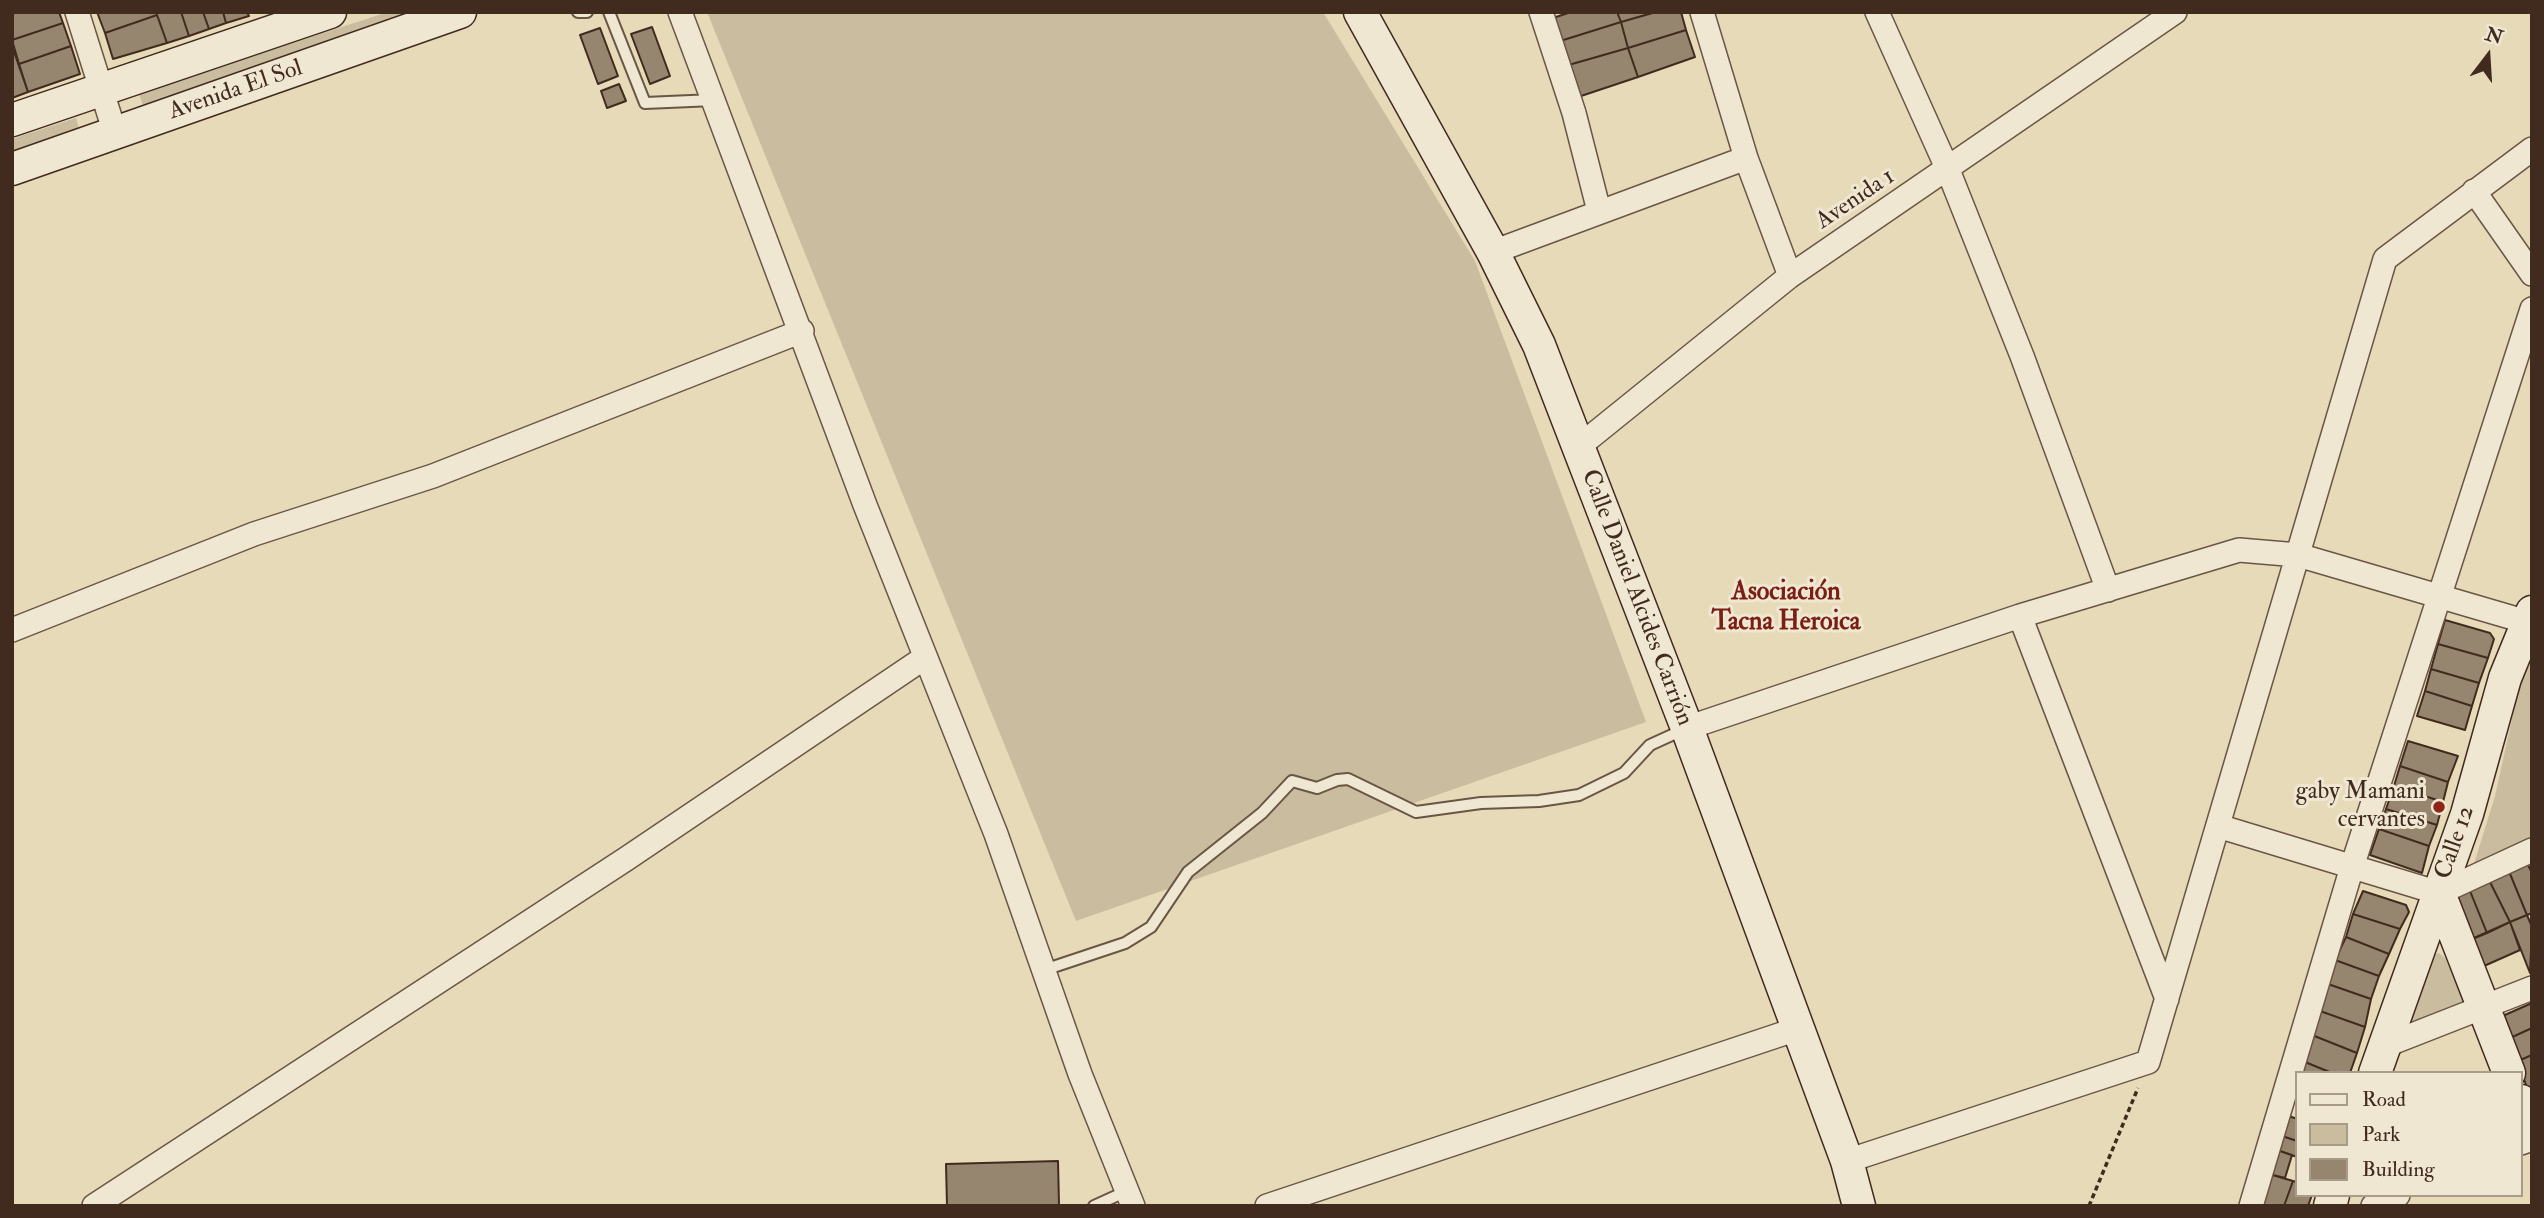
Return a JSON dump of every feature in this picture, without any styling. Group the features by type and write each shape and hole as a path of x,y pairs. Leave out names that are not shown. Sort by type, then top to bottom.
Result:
{"street":[{"path":"77,12 115,133"},
{"name":"Avenida El Sol","path":"12,120 330,12"},
{"name":"Avenida El Sol","path":"12,169 460,12"},
{"path":"680,12 925,658 967,759 1080,1074 1130,1198"},
{"name":"Calle Daniel Alcides Carrión","path":"1360,12 1493,252 1539,345 1687,728 1847,1161 1859,1206"},
{"path":"1541,12 1574,113 1598,211"},
{"path":"1702,12 1746,158 1790,276"},
{"path":"1877,12 1948,170 2022,356 2108,590"},
{"name":"Avenida 1","path":"1577,448 1790,276 2175,12"},
{"path":"1847,1161 2148,1062 2385,259 2532,149"},
{"path":"1493,252 1746,158"},
{"path":"2474,191 2532,274"},
{"path":"2250,1206 2352,867 2532,309"},
{"path":"12,630 242,538 433,476 802,331"},
{"path":"1687,728 2020,616 2239,550 2298,555 2438,596 2529,617"},
{"path":"2020,616 2167,999"},
{"name":"Calle 12","path":"2379,1060 2467,814 2505,678 2529,617"},
{"path":"93,1206 626,859 925,658"},
{"path":"2218,826 2439,892 2532,850"},
{"path":"2439,892 2508,1071"},
{"path":"2379,1060 2532,988"},
{"path":"1267,1206 1797,1029"},
{"path":"2523,1106 2532,1126"},
{"path":"2373,1206 2393,1197"}],"lane":[{"path":"578,12 587,12"},
{"path":"609,12 645,103 714,100"},
{"path":"1044,970 1125,943 1151,927 1188,872 1262,813 1292,781 1317,788 1337,780 1348,779 1416,812 1481,803 1539,801 1579,795 1624,773 1650,745 1687,728"},
{"path":"1094,1206 1130,1198"}],"path":[{"path":"2089,1206 2148,1062"}],"green space":[{"path":"388,12 433,12 146,116 139,93"},
{"path":"707,12 1323,12 1475,261 1646,722 1076,921"},
{"path":"76,118 81,136 12,161 12,139"},
{"path":"2532,643 2532,844 2472,870 2495,796 2525,660"},
{"path":"2439,953 2445,958 2465,1004 2419,1026 2410,1024 2407,1019 2432,955"}],"building":[{"path":"59,12 63,23 12,40 12,14"},
{"path":"97,12 156,12 157,15 105,33"},
{"path":"156,12 181,12 189,36 167,43"},
{"path":"181,12 203,12 209,29 189,36"},
{"path":"203,12 223,12 226,23 209,29"},
{"path":"223,12 247,12 249,16 226,23"},
{"path":"1571,12 1617,12 1621,22 1557,42 1550,19"},
{"path":"1617,12 1656,12 1621,22"},
{"path":"1656,12 1681,12 1686,30 1628,48 1621,22"},
{"path":"157,15 167,43 113,59 105,33"},
{"path":"1621,22 1628,48 1565,66 1557,42"},
{"path":"63,23 71,46 19,64 12,40"},
{"path":"652,27 670,76 650,84 631,34"},
{"path":"600,28 618,76 598,84 580,35"},
{"path":"1686,30 1695,57 1638,77 1628,48"},
{"path":"12,46 28,92 12,98"},
{"path":"71,46 80,74 28,92 19,64"},
{"path":"1628,48 1638,77 1575,98 1565,66"},
{"path":"619,84 626,101 607,108 601,91"},
{"path":"2445,620 2490,633 2494,639 2488,658 2438,644"},
{"path":"2438,644 2488,658 2479,683 2431,669"},
{"path":"2431,669 2479,683 2472,706 2425,691"},
{"path":"2425,691 2472,706 2465,730 2417,716"},
{"path":"2408,741 2458,756 2448,782 2400,766"},
{"path":"2400,766 2448,782 2443,802 2394,786"},
{"path":"2394,786 2443,802 2437,825 2386,809"},
{"path":"2386,809 2437,825 2429,846 2379,829"},
{"path":"2379,829 2429,846 2422,873 2370,855"},
{"path":"2526,861 2532,873 2532,913 2527,915 2508,869"},
{"path":"2508,869 2527,915 2510,922 2488,878"},
{"path":"2488,878 2510,922 2487,933 2468,886"},
{"path":"2468,886 2487,933 2465,942 2451,911 2460,890"},
{"path":"2363,891 2406,905 2409,912 2400,929 2353,914"},
{"path":"2353,914 2400,929 2389,954 2346,937"},
{"path":"2527,915 2532,927 2530,973 2510,922"},
{"path":"2510,922 2520,950 2475,970 2465,942"},
{"path":"2346,937 2389,954 2379,976 2335,960"},
{"path":"2335,960 2379,976 2371,999 2328,984"},
{"path":"2328,984 2371,999 2365,1027 2320,1011"},
{"path":"2532,1003 2532,1028 2508,1039 2498,1018"},
{"path":"2320,1011 2365,1027 2357,1053 2312,1035"},
{"path":"2532,1028 2532,1055 2518,1061 2508,1039"},
{"path":"2312,1035 2357,1053 2351,1071 2327,1071 2305,1062"},
{"path":"2532,1055 2532,1086 2527,1088 2518,1061"},
{"path":"2305,1062 2327,1071 2303,1071"},
{"path":"2289,1116 2296,1119 2296,1141 2282,1136"},
{"path":"2282,1136 2296,1141 2296,1157 2277,1150"},
{"path":"2277,1150 2292,1155 2285,1178 2269,1174"},
{"path":"1058,1161 1059,1205 947,1206 946,1164"},
{"path":"2269,1174 2293,1181 2284,1206 2260,1206"},
{"path":"2293,1181 2296,1182 2296,1197 2311,1197 2308,1206 2284,1206"}],"place":[{"name":"gaby Mamani cervantes","path":"2439,807"}],"district":[{"name":"Asociación Tacna Heroica","path":"1786,608"}]}
